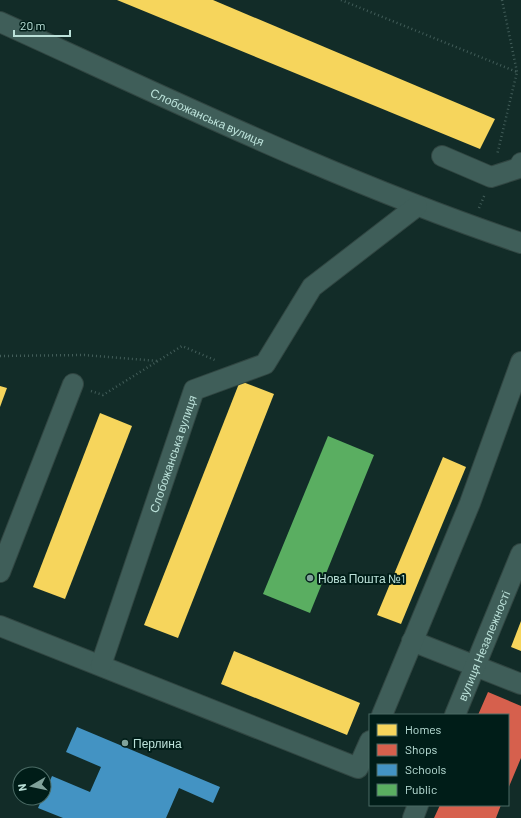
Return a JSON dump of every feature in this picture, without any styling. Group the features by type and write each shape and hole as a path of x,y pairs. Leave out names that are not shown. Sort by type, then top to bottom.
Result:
{"street":[{"name":"Слобожанська вулиця","path":"0,22 302,159 417,206 472,227 521,243"},
{"path":"442,156 491,177 519,168 521,163"},
{"name":"Слобожанська вулиця","path":"101,665 194,390 265,364 312,287 417,206"},
{"path":"382,714 470,503 521,362"},
{"path":"0,572 73,384"},
{"name":"вулиця Незалежності","path":"455,714 521,554"},
{"path":"0,626 358,768 369,743"},
{"path":"412,641 521,684"},
{"path":"413,818 418,806"}],"path":[{"path":"341,0 517,72"},
{"path":"472,227 491,177 517,72 502,0"},
{"path":"73,384 103,395 182,346 243,372"},
{"path":"0,356 84,355 159,361"}],"building: Homes":[{"path":"117,0 213,0 495,119 480,149"},
{"path":"240,381 274,394 178,638 144,625"},
{"path":"0,386 7,388 0,407"},
{"path":"100,413 132,426 65,599 33,587"},
{"path":"443,457 466,467 401,624 377,615"},
{"path":"521,621 521,651 511,647"},
{"path":"234,651 360,703 347,735 221,684"}],"building: Shops":[{"path":"488,692 521,706 521,758 509,787 509,714 478,714"},
{"path":"440,806 501,806 496,818 434,818"}],"building: Schools":[{"path":"77,727 220,787 213,803 179,788 166,818 63,818 38,808 39,806 52,806 52,776 90,792 101,767 66,752"}],"building: Public":[{"path":"328,436 374,455 310,613 263,594"}],"place":[{"name":"Нова Пошта №1","path":"310,578"},
{"name":"Перлина","path":"125,743"}]}
